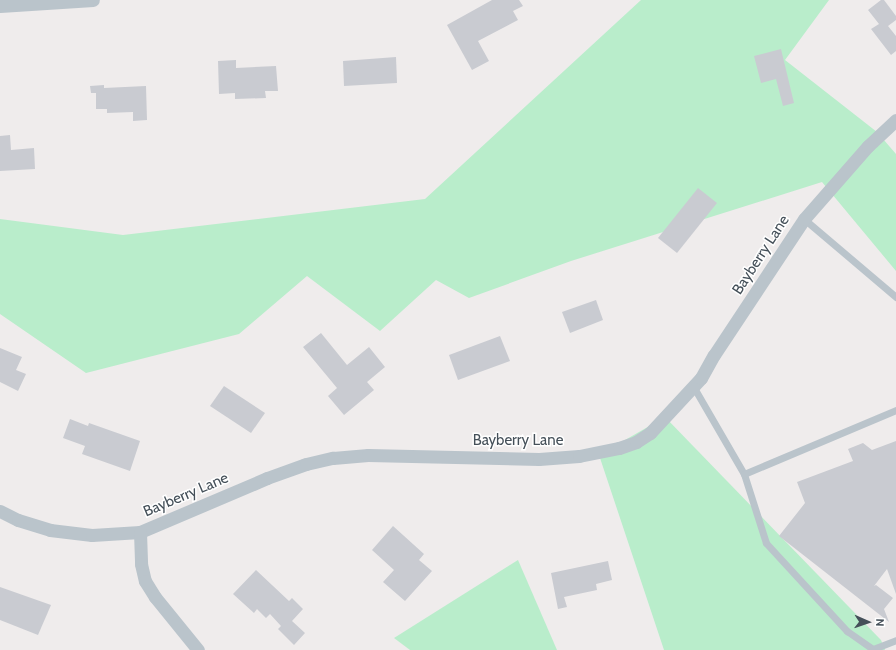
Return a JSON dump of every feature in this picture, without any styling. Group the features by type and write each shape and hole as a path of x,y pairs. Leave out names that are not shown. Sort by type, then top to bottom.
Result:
{"street":[{"path":"0,6 92,0"},
{"name":"Bayberry Lane","path":"0,511 18,520 50,530 92,535 140,532 267,478 306,464 333,458 368,455 539,459 579,456 619,448 636,442 650,433 701,378 714,355 804,220 868,146 896,120"},
{"path":"140,532 141,564 145,581 155,597 198,650"}],"lane":[{"path":"804,220 896,297"},
{"path":"693,386 744,474 766,543 847,631 873,649 896,640"},
{"path":"744,474 896,410"}],"green space":[{"path":"641,0 829,0 785,60 877,132 896,154 896,271 822,182 571,261 469,298 436,280 380,331 307,276 239,334 86,373 0,314 0,219 123,235 425,199"},
{"path":"665,417 881,640 885,650 664,650 599,455"},
{"path":"518,560 557,650 410,650 394,638"}],"building":[{"path":"492,0 519,0 523,6 513,11 518,20 478,41 489,61 472,70 447,25"},
{"path":"881,0 884,0 896,16 896,20 888,26 896,36 896,51 891,55 871,29 879,24 868,10"},
{"path":"781,49 794,103 783,106 776,79 761,83 754,56"},
{"path":"396,57 397,83 344,86 343,61"},
{"path":"236,60 236,68 276,66 278,91 265,91 266,98 235,99 235,93 219,94 218,61"},
{"path":"104,85 104,88 146,86 147,120 133,121 133,112 107,113 107,109 96,109 96,93 91,93 90,86"},
{"path":"10,135 11,150 34,148 35,169 0,171 0,136"},
{"path":"698,188 717,203 677,253 658,238"},
{"path":"596,300 603,320 570,333 562,312"},
{"path":"321,333 347,365 369,347 385,367 367,382 374,390 344,415 328,396 337,388 303,347"},
{"path":"500,336 510,361 458,380 449,355"},
{"path":"0,348 22,357 16,370 26,374 18,391 0,382"},
{"path":"224,386 265,413 251,433 210,406"},
{"path":"70,419 88,426 89,423 140,441 130,471 82,454 85,446 63,438"},
{"path":"896,441 896,594 887,569 874,586 876,585 893,598 884,609 889,622 779,536 805,503 797,482 853,461 848,449 863,443 872,450"},
{"path":"393,526 424,554 419,560 432,571 405,601 383,582 394,570 372,550"},
{"path":"608,561 612,580 596,584 597,590 564,597 567,607 558,609 551,573"},
{"path":"256,570 289,601 292,598 303,609 292,621 305,633 294,645 278,629 281,626 270,614 266,618 257,609 254,613 233,594"},
{"path":"0,587 51,605 38,635 0,620"}]}
